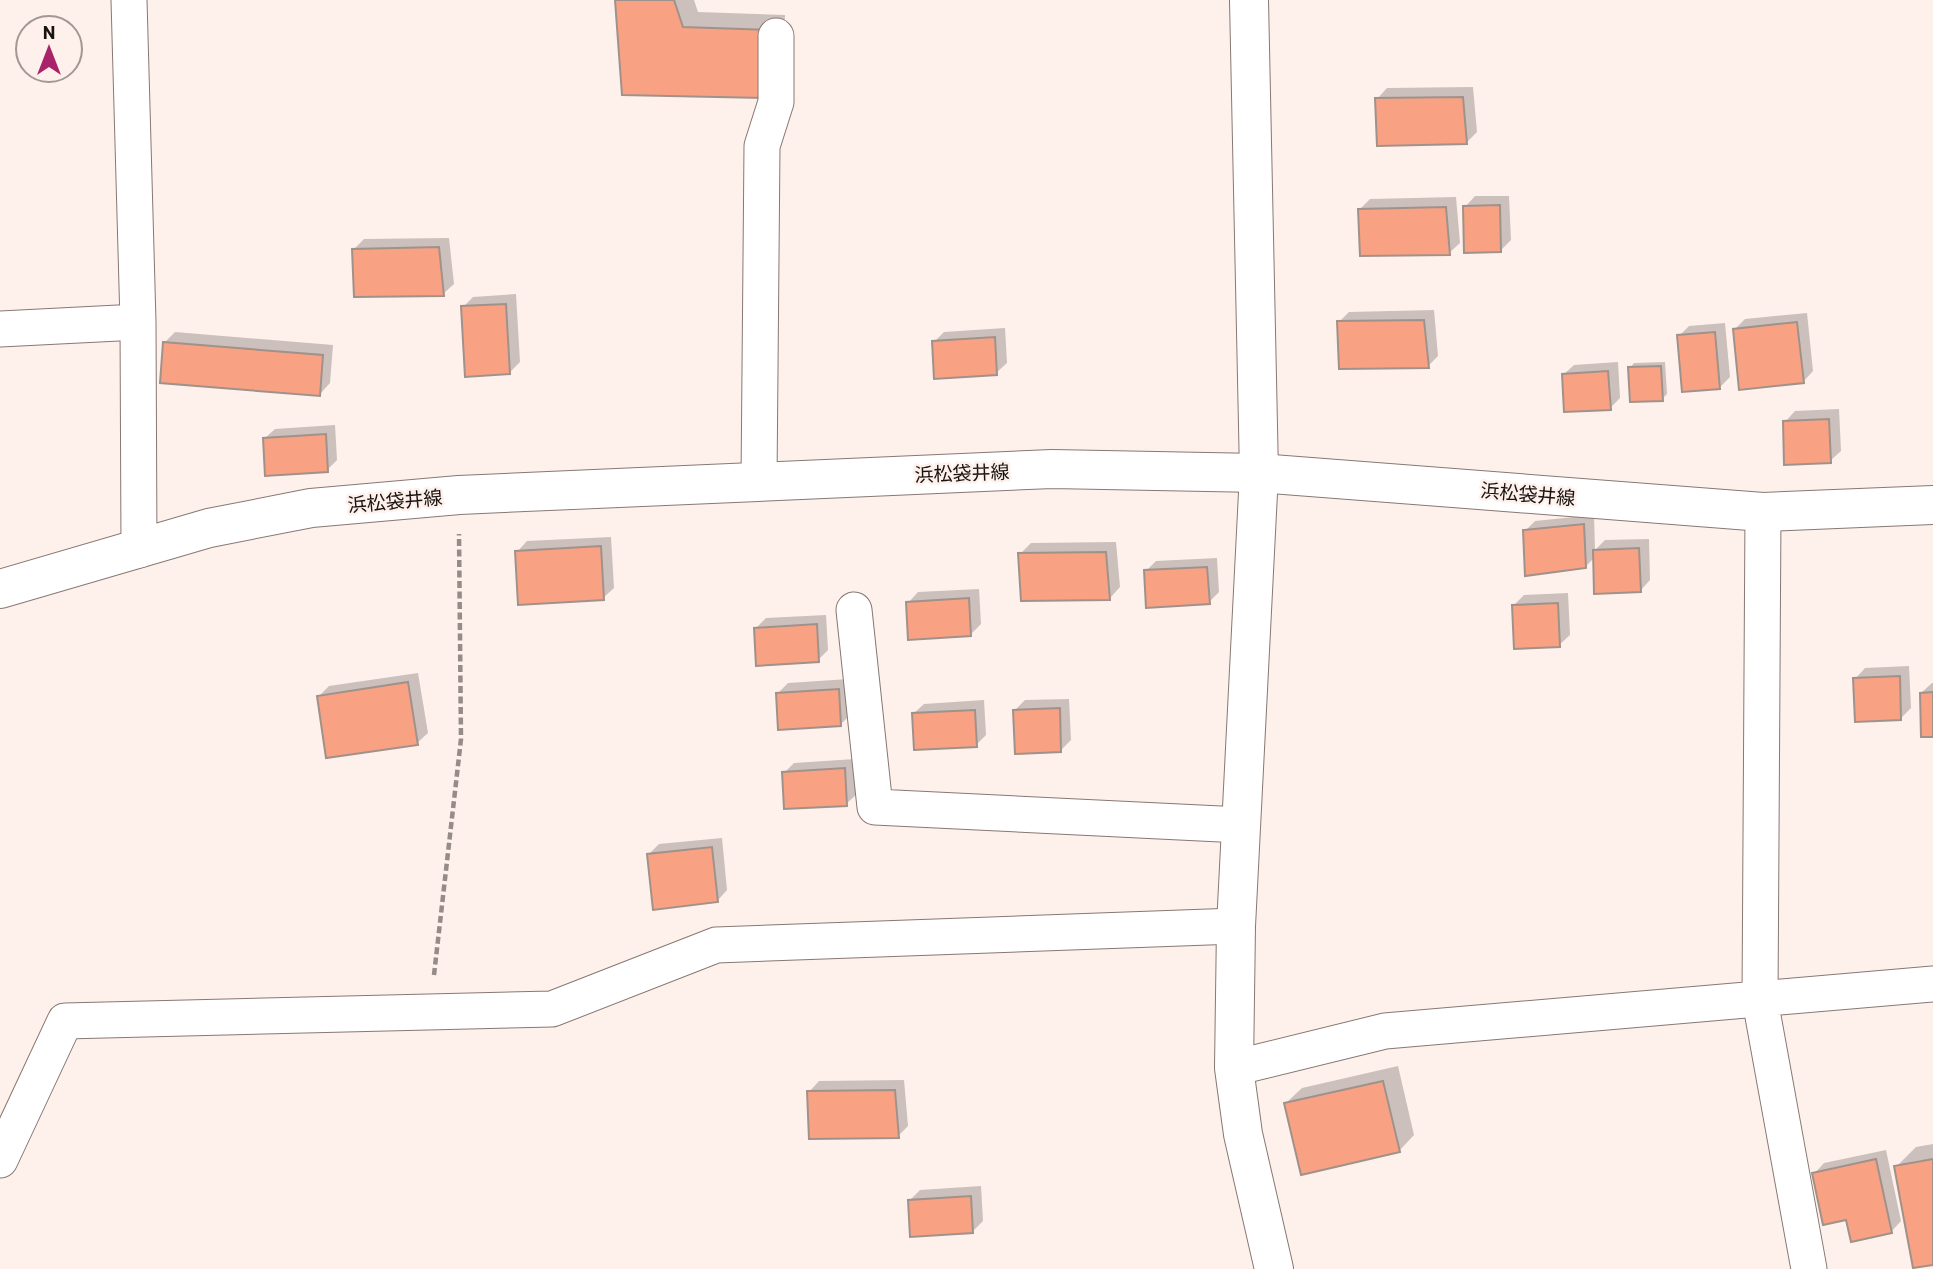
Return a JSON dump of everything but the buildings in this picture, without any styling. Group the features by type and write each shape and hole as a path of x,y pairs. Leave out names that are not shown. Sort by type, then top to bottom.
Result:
{"main road":[{"path":"1249,0 1259,473 1236,926 1234,1068 1243,1134 1274,1269"},
{"name":"浜松袋井線","path":"0,589 209,528 311,508 459,495 1052,469 1259,473 1763,512 1933,505"}],"street":[{"path":"129,0 138,322 139,550"},
{"path":"759,482 762,146 776,102 776,36"},
{"path":"0,329 138,322"},
{"path":"1763,512 1760,1000 1809,1269"},
{"path":"854,610 875,807 1241,825"},
{"path":"0,1160 65,1021 552,1009 716,945 1236,926"},
{"path":"1234,1068 1385,1031 1933,984"}],"path":[{"path":"429,1013 461,739 459,495"}]}
